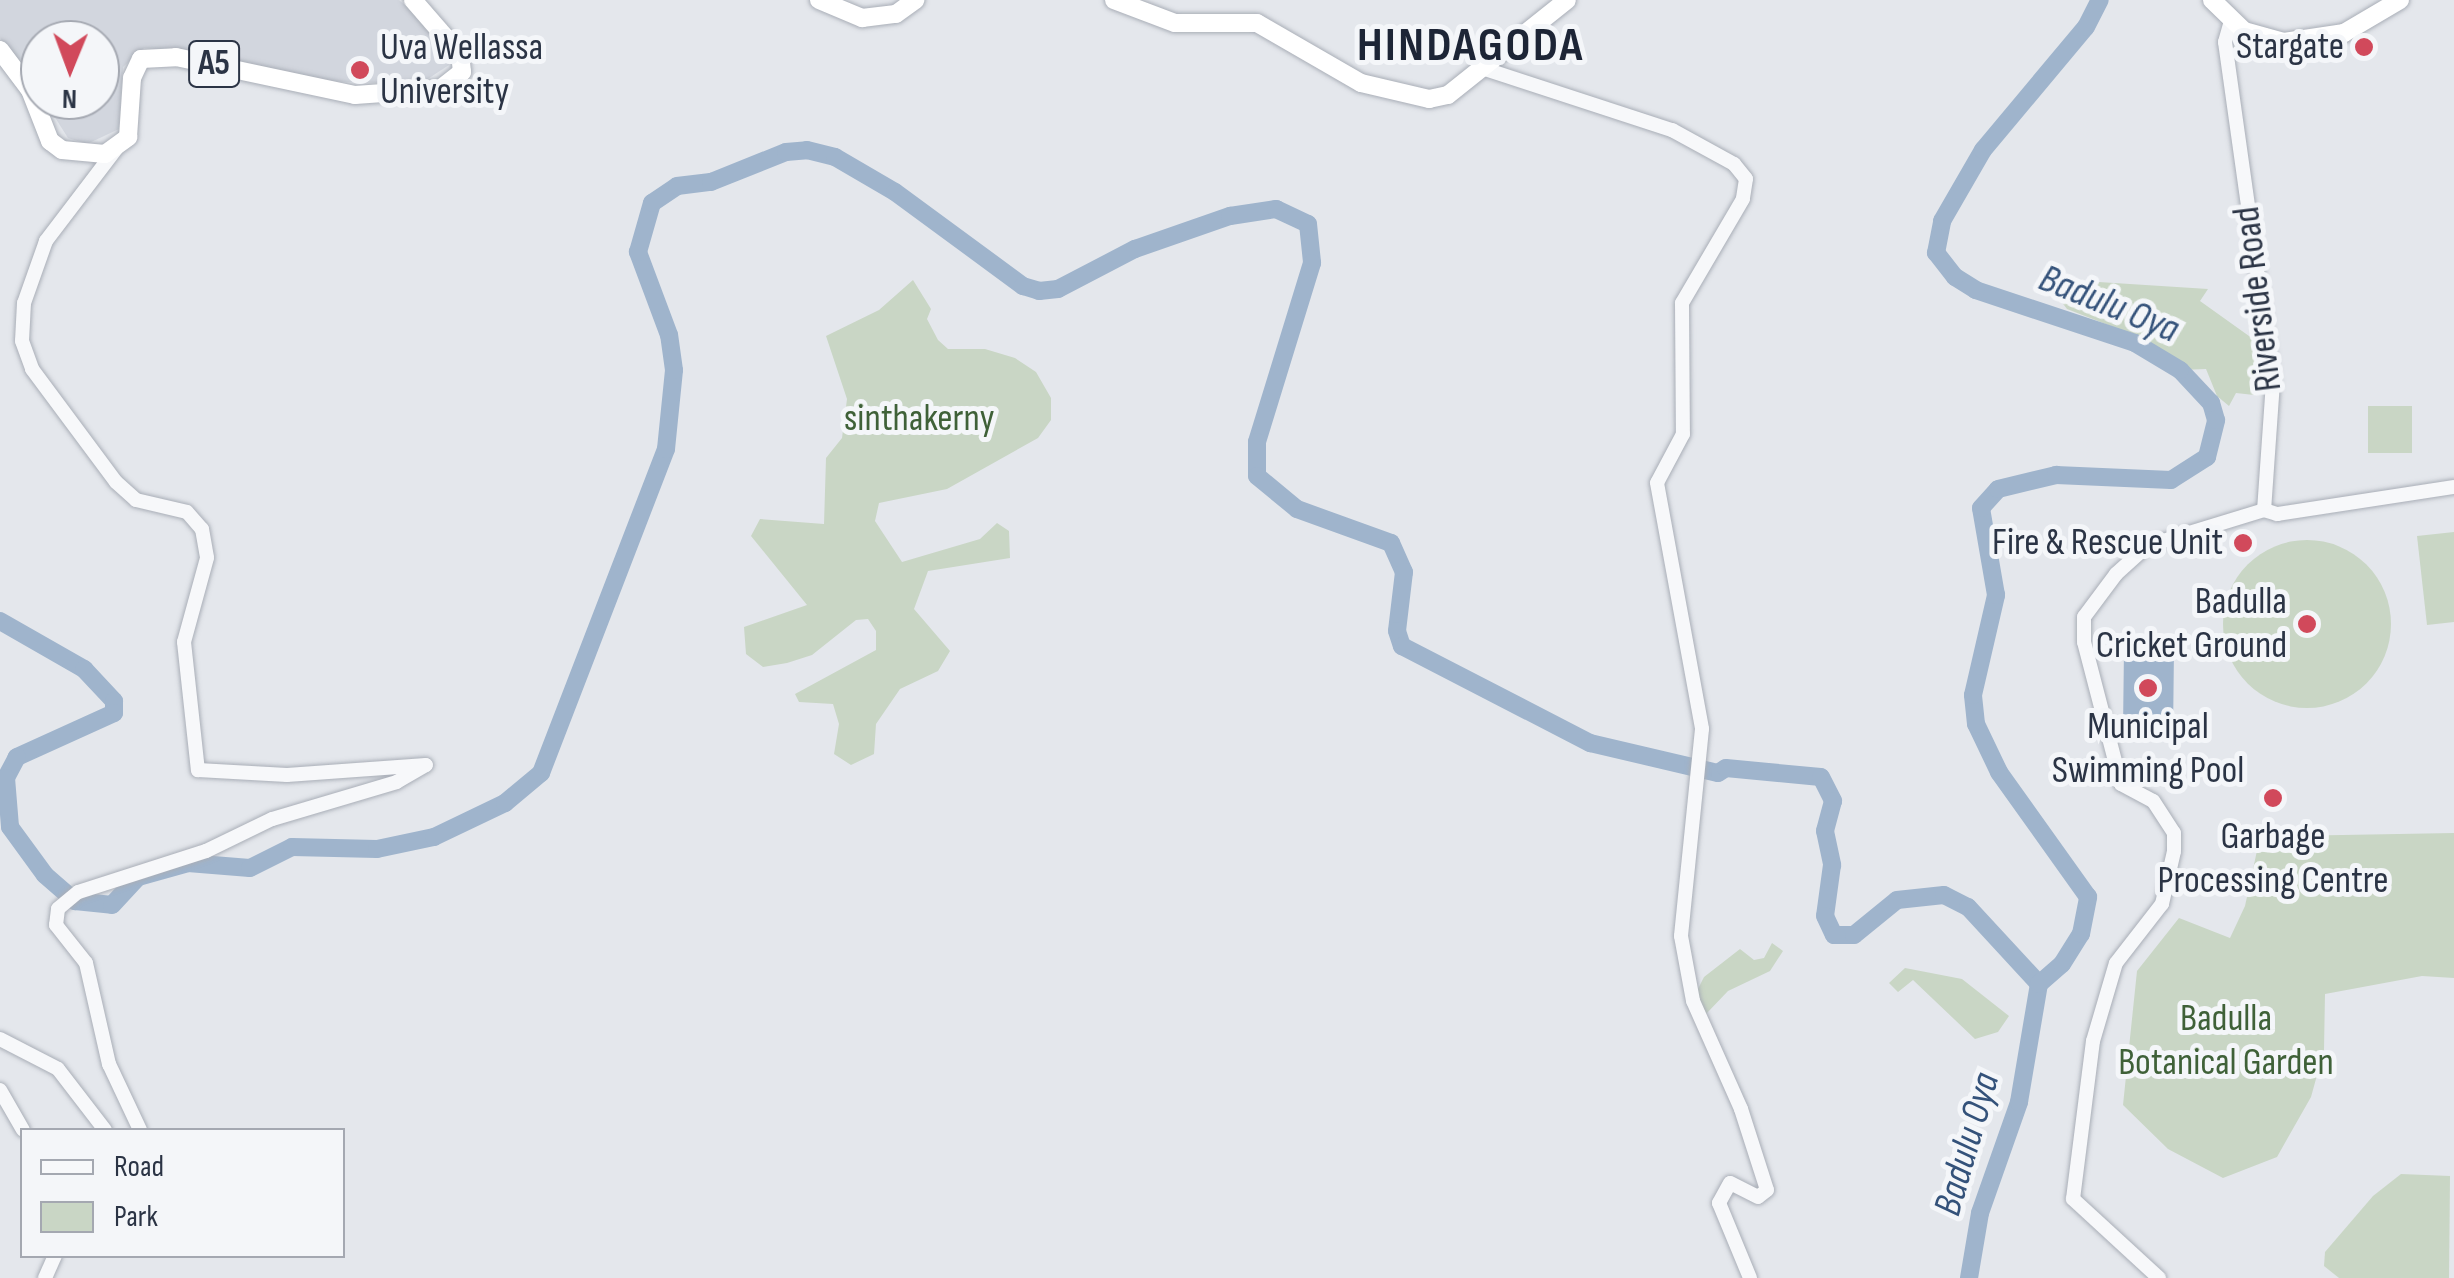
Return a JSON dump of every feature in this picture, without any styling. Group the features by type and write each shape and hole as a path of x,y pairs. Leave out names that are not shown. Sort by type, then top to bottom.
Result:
{"highway":[{"name":"A5","path":"116,149 130,127 133,69 150,57 217,64 355,95 440,89 462,72 460,54 413,0"},
{"path":"818,0 862,18 896,14 916,0"},
{"path":"1114,0 1175,22 1257,23 1348,76 1411,98 1448,95 1567,0"},
{"path":"2212,0 2231,21 2268,40 2296,42 2355,28 2400,0"},
{"path":"0,50 30,90 50,141 80,154 116,149"}],"street":[{"name":"Riverside Road","path":"2231,21 2226,53 2273,382 2264,510"},
{"path":"1482,68 1672,130 1734,164 1746,179 1743,200 1682,303 1682,434 1658,484 1703,751 1682,936 1693,1001 1741,1109 1767,1190 1758,1197 1730,1183 1719,1202 1750,1278"},
{"path":"116,149 46,241 24,304 22,341 32,369 116,482 136,500 187,512 202,529 206,558 184,642 198,770 287,776 426,765 397,782 272,819 206,851 72,896 54,914 56,925 86,963 109,1064 139,1128"},
{"path":"2159,1278 2072,1199 2093,1042 2116,963 2162,904 2174,852 2174,833 2154,801 2121,784 2084,642 2084,616 2116,574 2147,546 2264,510 2277,514 2454,488"},
{"path":"0,1039 58,1069 103,1128"},
{"path":"0,1090 22,1128"}],"shaded area":[{"name":"Uva Wellassa University","path":"0,0 399,0 440,35 449,65 420,84 318,81 212,54 144,48 123,67 120,114 120,20 20,20 20,65 0,38"},
{"name":"Uva Wellassa University","path":"57,120 120,120 119,129 87,144 68,138"}],"green space":[{"name":"sinthakerny","path":"913,280 931,309 927,319 938,340 948,349 985,349 1015,358 1036,372 1051,398 1051,420 1038,438 947,489 879,503 875,521 902,562 980,539 997,523 1009,531 1010,558 928,571 914,609 950,651 938,671 900,689 876,724 874,754 851,765 834,754 839,724 833,704 799,702 795,694 876,650 876,631 868,619 856,620 812,655 763,667 746,654 744,627 807,605 751,536 760,519 824,524 826,458 842,438 847,399 826,336 879,310"},
{"path":"2083,281 2208,289 2200,301 2256,341 2267,385 2254,395 2236,393 2229,406 2217,396 2206,369 2180,370 2179,361 2139,337 2067,309 2058,297 2061,286"},
{"path":"2368,406 2412,406 2412,453 2368,453"},
{"path":"2454,532 2454,622 2427,625 2417,536"},
{"name":"Badulla Cricket Ground","path":"2307,540 2339,547 2366,565 2384,592 2391,624 2384,656 2366,683 2339,701 2307,708 2275,701 2248,683 2230,656 2223,624 2230,592 2248,565 2275,547"},
{"name":"Badulla Botanical Garden","path":"2454,833 2454,978 2422,976 2325,994 2324,1050 2311,1097 2277,1157 2223,1178 2168,1149 2123,1105 2137,971 2179,918 2230,938 2245,906 2258,846 2281,836"},
{"path":"1772,943 1783,951 1770,971 1728,991 1706,1014 1695,995 1704,977 1740,949 1754,960 1764,958"},
{"path":"1905,968 1962,979 2009,1016 1998,1032 1975,1039 1913,980 1898,992 1889,983"},
{"path":"2401,1174 2450,1176 2449,1278 2339,1278 2324,1266 2325,1252 2373,1196"}],"water":[{"name":"Municipal Swimming Pool","path":"2124,648 2174,648 2173,735 2160,728 2123,729"}],"waterway":[{"name":"Badulu Oya","path":"1969,1278 1980,1213 2019,1102 2039,984 2062,964 2081,934 2088,897 1999,772 1976,724 1973,695 1996,595 1981,508 1998,489 2056,475 2171,480 2207,457 2216,420 2211,403 2180,370 2135,343 1976,290 1955,277 1936,253 1942,221 1983,150 2086,27 2100,0"},
{"path":"0,621 84,669 114,701 114,713 17,757 6,778 10,827 45,875 75,901 112,905 138,877 188,863 250,868 292,847 377,849 434,837 505,803 541,773 666,449 674,370 669,335 638,252 652,203 677,186 711,182 786,152 807,150 835,157 895,192 1023,286 1039,291 1058,289 1135,249 1230,216 1276,209 1308,224 1312,263 1257,442 1257,476 1297,509 1391,543 1404,572 1397,631 1402,646 1590,743 1718,773 1726,768 1821,777 1833,801 1825,831 1832,865 1825,916 1834,935 1854,935 1897,900 1944,895 1968,907 2039,984"}],"place":[{"name":"Stargate","path":"2364,47"},
{"name":"Uva Wellassa University","path":"360,70"},
{"name":"Fire & Rescue Unit","path":"2243,543"},
{"name":"Badulla Cricket Ground","path":"2307,624"},
{"name":"Municipal Swimming Pool","path":"2148,688"},
{"name":"Garbage Processing Centre","path":"2273,798"}],"district":[{"name":"HINDAGODA","path":"1471,46"}]}
